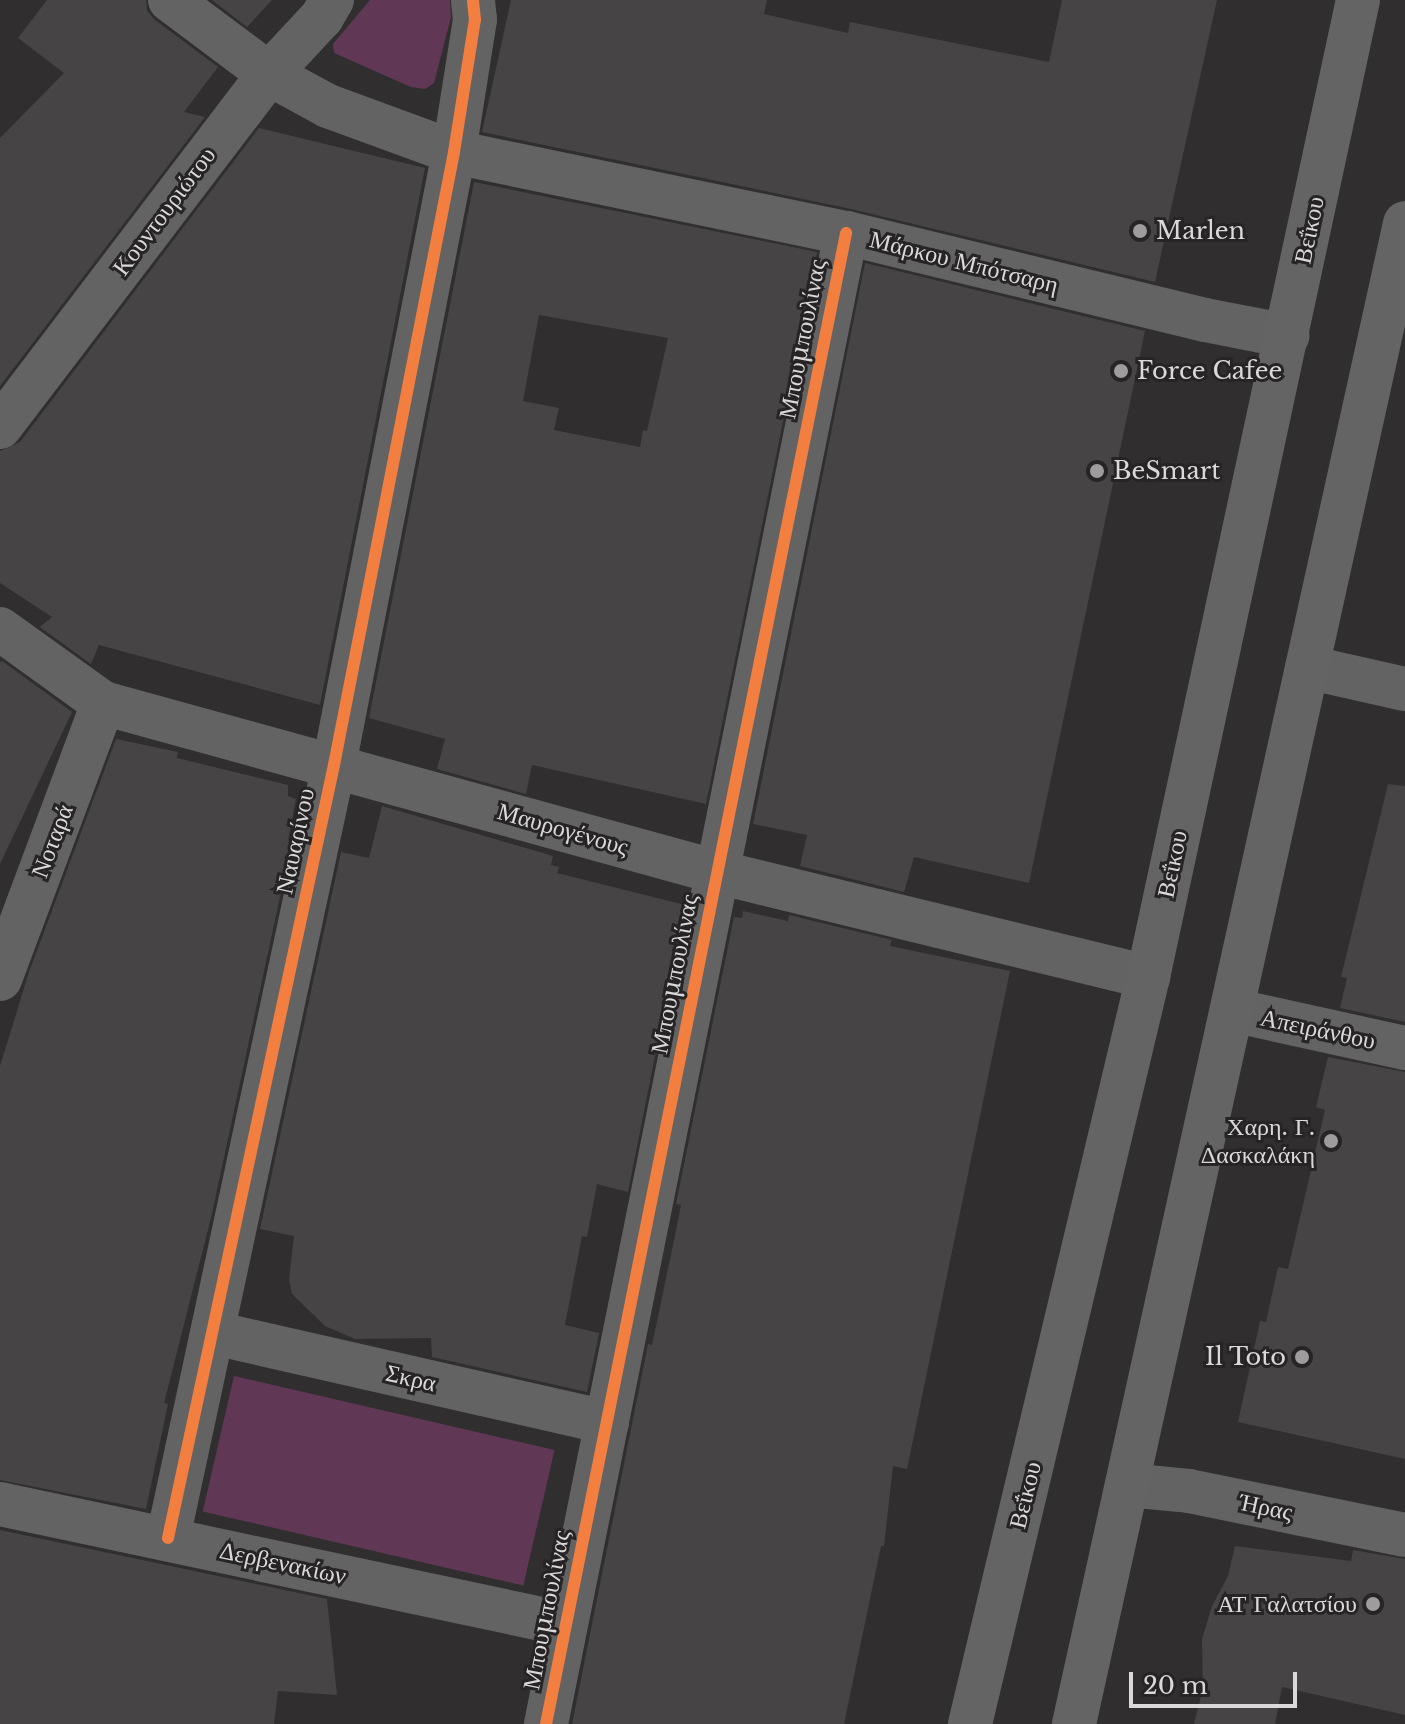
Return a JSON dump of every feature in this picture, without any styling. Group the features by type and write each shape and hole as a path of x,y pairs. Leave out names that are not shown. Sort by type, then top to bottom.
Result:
{"main road":[{"name":"Βεΐκου","path":"970,1724 1148,977 1358,0"},
{"path":"1074,1724 1307,667 1392,349 1405,223"}],"street":[{"name":"Μάρκου Μπότσαρη","path":"170,0 269,74 328,106 454,152 846,233 1205,320 1287,336"},
{"name":"Κουντουριώτου","path":"0,427 269,74 322,17 332,0"},
{"path":"454,152 475,20 473,0"},
{"name":"Ναυαρίνου","path":"168,1538 334,765 454,152"},
{"name":"Μπουμπουλίνας","path":"546,1724 846,233"},
{"name":"Μαυρογένους","path":"0,629 103,703 717,872 1148,977"},
{"path":"1307,667 1405,689"},
{"name":"Νοταρά","path":"0,979 103,703"},
{"name":"Απειράνθου","path":"1232,1010 1405,1048"},
{"name":"Σκρα","path":"214,1333 607,1422"},
{"name":"Ήρας","path":"1127,1485 1189,1491 1405,1535"},
{"name":"Δερβενακίων","path":"0,1504 565,1624"}],"shaded area":[{"path":"370,0 450,0 451,17 434,83 425,89 411,87 334,53 333,44"},
{"path":"234,1376 555,1450 523,1585 203,1511"}],"building":[{"path":"47,0 146,0 147,11 155,20 218,67 184,112 205,117 0,386 0,138 64,73 18,38"},
{"path":"212,0 272,0 247,27"},
{"path":"511,0 767,0 764,14 848,33 850,22 1049,62 1062,0 1217,0 1155,282 851,209 482,132"},
{"path":"259,128 425,168 320,705 99,645 91,664 40,627 52,617 0,583 0,451 20,442"},
{"path":"474,182 817,252 706,804 532,765 526,794 437,769 445,739 369,718","holes":["539,315 668,338 647,431 643,430 640,447 554,430 559,408 523,401"]},
{"path":"865,263 1145,331 1029,883 914,857 904,892 800,866 807,835 753,824"},
{"path":"0,662 72,712 0,864"},
{"path":"116,739 178,752 177,758 288,785 288,796 296,799 288,840 292,841 211,1218 164,1403 168,1404 146,1509 0,1480 0,1066 29,972"},
{"path":"1388,784 1405,786 1405,1022 1340,1008 1347,978 1341,977"},
{"path":"382,806 553,856 551,865 559,867 557,873 685,905 628,1192 597,1184 587,1237 582,1236 565,1325 599,1333 587,1392 432,1357 431,1338 355,1339 325,1326 292,1294 289,1279 294,1236 260,1229 341,852 369,858"},
{"path":"743,911 788,921 789,915 892,940 890,946 1010,971 907,1469 893,1466 884,1546 881,1546 844,1724 572,1724 648,1344 652,1345 673,1245 681,1205 676,1204 734,917 742,918"},
{"path":"1328,1057 1405,1072 1405,1459 1238,1422 1260,1321 1266,1322 1278,1267 1288,1269 1325,1110 1316,1107"},
{"path":"0,1530 327,1599 337,1695 278,1691 274,1724 0,1724"},
{"path":"1235,1546 1351,1561 1353,1550 1405,1559 1405,1715 1282,1687 1275,1724 1194,1724 1203,1688 1202,1639 1212,1606 1228,1576"}],"cycle path":[{"path":"168,1538 334,765 454,152 475,20 473,0"},
{"path":"546,1724 846,233"}],"place":[{"name":"Marlen","path":"1140,231"},
{"name":"Force Cafee","path":"1121,371"},
{"name":"BeSmart","path":"1097,471"},
{"name":"Χαρη. Γ. Δασκαλάκη","path":"1331,1141"},
{"name":"Il Toto","path":"1302,1357"},
{"name":"ΑΤ Γαλατσίου","path":"1373,1604"}]}
